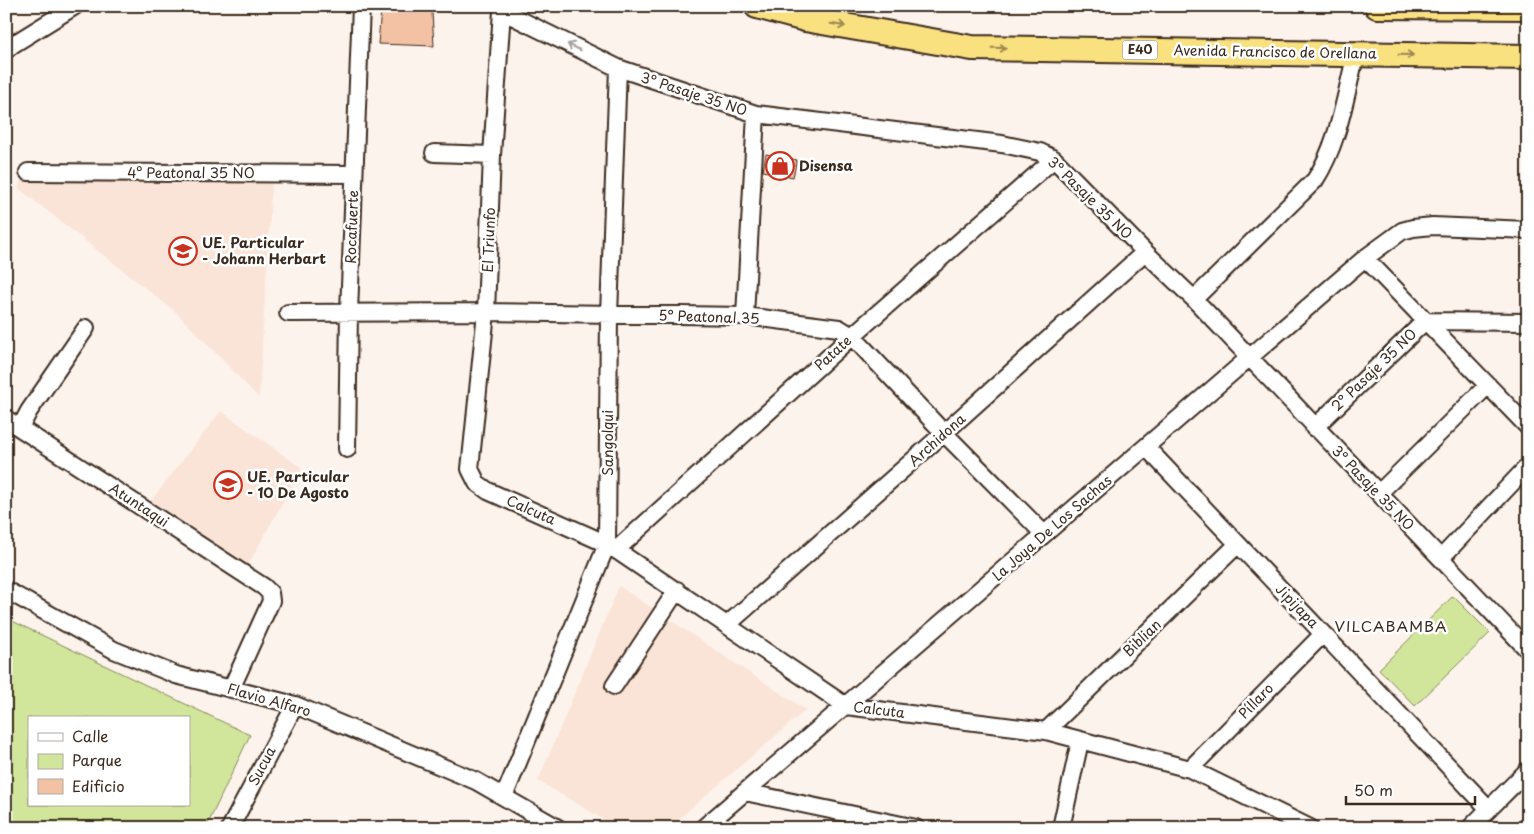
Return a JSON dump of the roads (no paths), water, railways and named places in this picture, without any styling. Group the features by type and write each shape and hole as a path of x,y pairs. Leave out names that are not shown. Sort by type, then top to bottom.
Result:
{"highway":[{"name":"Avenida Francisco de Orellana","path":"757,6 805,19 972,48 1528,57"},
{"path":"1377,6 1528,7"}],"street":[{"path":"6,50 75,6"},
{"name":"Rocafuerte","path":"347,449 354,174 362,6"},
{"name":"3° Pasaje 35 NO","path":"499,8 618,68 756,114 1002,144 1040,152 1054,160 1194,299 1314,428 1379,493 1528,650"},
{"name":"El Triunfo","path":"470,469 486,312 499,8"},
{"path":"1194,299 1315,180 1333,144 1356,54"},
{"name":"Sangolqui","path":"504,797 612,547 609,315 618,68"},
{"path":"745,316 756,114"},
{"path":"434,153 492,155"},
{"name":"Patate","path":"612,547 1054,160"},
{"name":"4° Peatonal 35 NO","path":"28,172 354,174"},
{"name":"La Joya De Los Sachas","path":"704,828 1366,258 1402,231 1433,226 1528,230"},
{"name":"Archidona","path":"727,625 1145,252"},
{"path":"1366,258 1528,427"},
{"name":"5° Peatonal 35","path":"288,313 486,312 745,316 839,328 852,336 1044,534"},
{"name":"2° Pasaje 35 NO","path":"1314,428 1425,321 1528,322"},
{"path":"13,423 29,411 86,328"},
{"path":"1379,493 1488,385"},
{"name":"Atuntaqui","path":"13,423 264,587 270,593 271,601 231,689"},
{"name":"Jipijapa","path":"1146,447 1489,809"},
{"path":"1441,558 1528,466"},
{"name":"Calcuta","path":"470,469 477,483 488,492 612,547 846,706 1046,731 1190,769 1310,828"},
{"name":"Biblian","path":"1046,731 1238,544"},
{"name":"Flavio Alfaro","path":"6,590 114,650 176,676 295,705 476,781 558,828"},
{"path":"614,686 677,590"},
{"name":"Píllaro","path":"1190,769 1323,634"},
{"name":"Sucua","path":"230,828 295,705"},
{"path":"1061,828 1080,741"},
{"path":"1470,828 1528,770"},
{"path":"745,792 916,828"}],"place":[{"name":"Disensa","path":"780,166"},
{"name":"UE. Particular - Johann Herbart","path":"183,251"},
{"name":"UE. Particular - 10 De Agosto","path":"228,485"}],"district":[{"name":"VILCABAMBA","path":"1391,627"}]}
